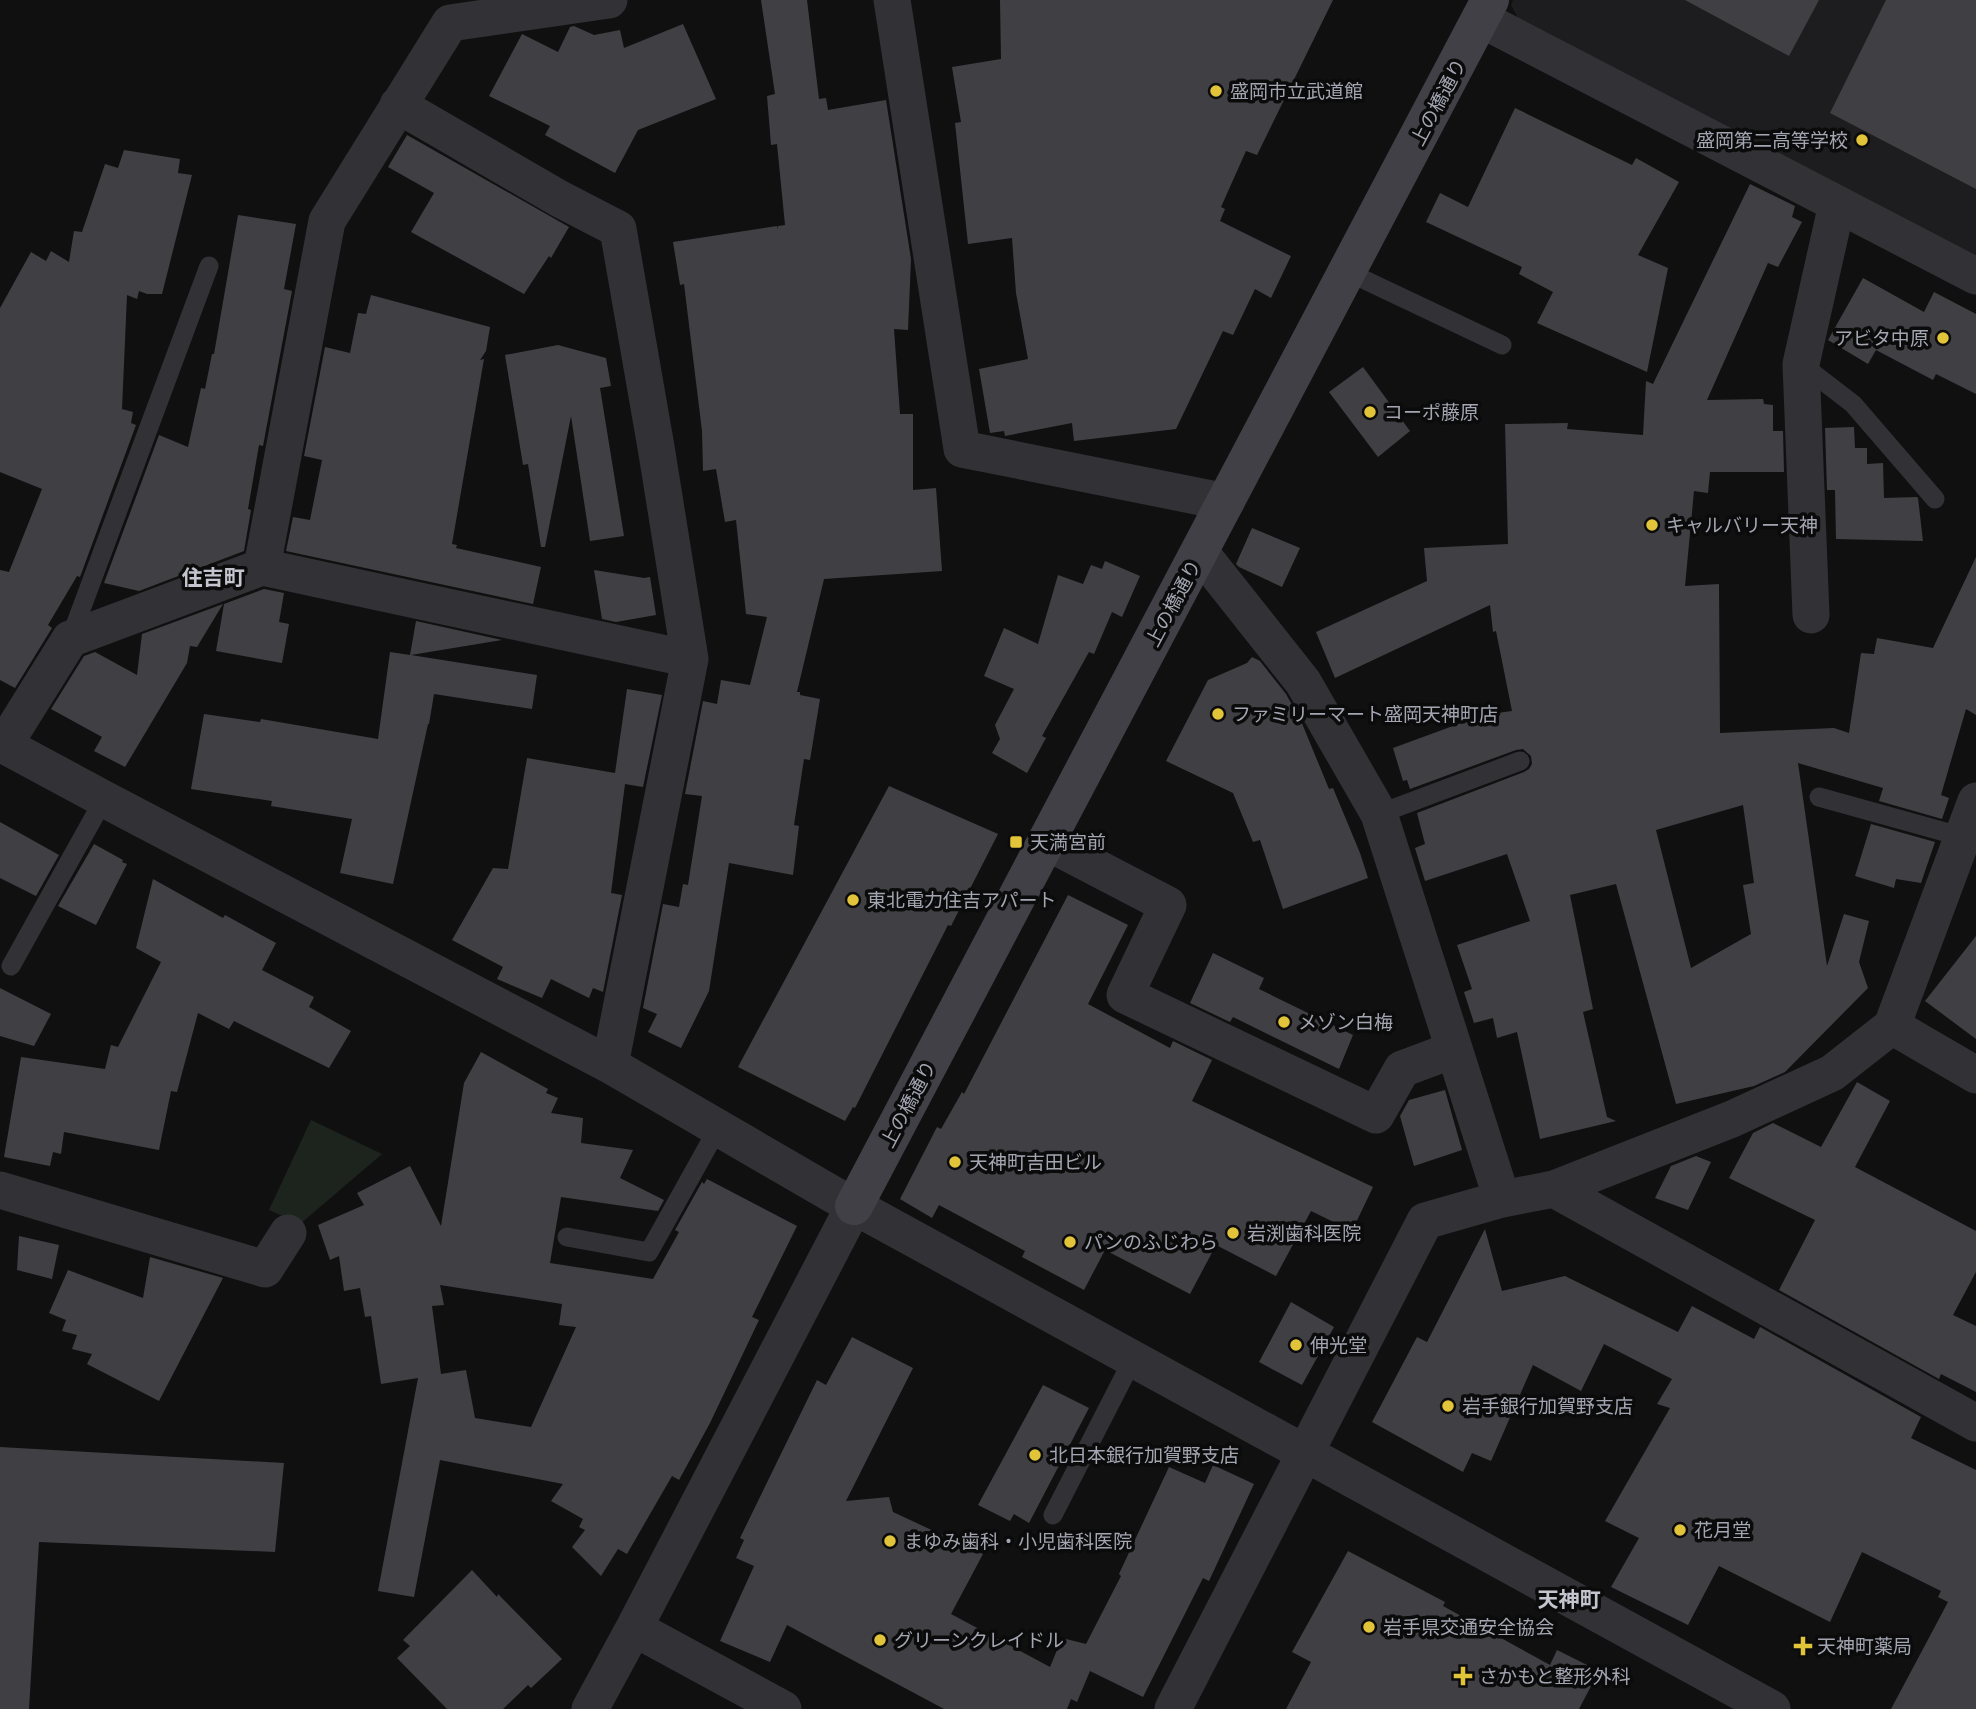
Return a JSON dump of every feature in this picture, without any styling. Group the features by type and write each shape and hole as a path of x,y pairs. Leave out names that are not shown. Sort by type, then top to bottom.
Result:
{"street":[{"path":"262,567 327,221 450,23 608,0"},
{"path":"892,0 962,449 1227,502"},
{"path":"1486,10 1837,204 1976,276"},
{"name":"上の橋通り","path":"854,1206 1486,10"},
{"path":"398,105 560,199 618,229 690,659 610,1065"},
{"path":"1811,615 1801,364 1837,204"},
{"path":"1200,552 1303,682 1378,814 1502,1199"},
{"path":"690,659 262,567 70,639 2,744 610,1065 854,1206 1772,1709"},
{"path":"1173,1709 1425,1221 1502,1199 1554,1189 1732,1119 1832,1073 1892,1026 1976,801"},
{"path":"1047,842 1168,905 1125,995 1376,1115 1402,1069 1453,1050"},
{"path":"1892,1026 1976,1075"},
{"path":"1554,1189 1976,1423"},
{"path":"0,1190 265,1269 288,1233"},
{"path":"590,1709 854,1206"},
{"path":"634,1628 783,1709"}],"lane":[{"path":"70,639 209,266"},
{"path":"1348,272 1502,345"},
{"path":"1801,364 1853,404 1935,499"},
{"path":"1378,814 1520,761"},
{"path":"1819,797 1963,837"},
{"path":"11,966 104,799"},
{"path":"567,1237 649,1252 718,1128"},
{"path":"1053,1516 1133,1359"}],"shaded area":[{"name":"盛岡第二高等学校","path":"1513,0 1976,0 1976,260 1519,20 1511,5"},
{"path":"311,1120 382,1154 300,1224 269,1210"}],"building":[{"path":"761,0 807,0 819,99 826,98 828,110 886,100 911,259 908,330 894,329 900,414 913,414 913,490 936,488 942,571 824,579 797,692 820,699 810,760 804,759 794,825 799,826 793,875 729,863 709,991 681,1048 648,1032 657,1014 643,1008 663,904 679,907 683,884 688,885 702,796 685,794 703,701 717,704 721,680 750,685 767,617 746,614 736,520 725,522 716,469 703,471 702,431 684,284 680,285 673,242 777,226 778,229 778,226 785,225 777,144 771,145 767,96 775,94"},
{"path":"1000,0 1333,0 1257,155 1246,151 1221,207 1225,209 1220,221 1291,256 1271,298 1255,289 1233,335 1223,331 1176,429 1074,441 1072,423 1005,436 1004,431 990,433 979,369 1028,359 1016,293 1012,238 968,244 955,123 961,122 952,67 1001,59"},
{"path":"1685,0 1819,0 1789,56"},
{"path":"1886,0 1976,0 1976,189 1830,113"},
{"path":"683,24 716,99 638,130 615,173 545,135 550,126 489,96 522,34 558,52 570,27 574,26 594,35 620,30 624,48"},
{"path":"1515,108 1632,165 1636,158 1679,182 1638,255 1668,268 1647,372 1537,323 1553,292 1519,274 1522,267 1426,222 1440,193 1468,207"},
{"path":"407,135 569,227 551,258 549,256 524,294 411,232 434,193 388,167"},
{"path":"124,150 180,159 178,173 192,175 162,294 139,291 137,299 127,295 122,409 133,412 131,423 136,425 80,577 77,576 48,625 52,628 15,688 0,680 0,570 9,572 42,489 0,472 0,308 31,252 46,261 51,251 69,262 74,231 82,232 105,164 118,168"},
{"path":"1750,184 1795,206 1792,217 1802,222 1778,267 1768,263 1707,400 1763,399 1764,404 1773,405 1773,431 1783,431 1784,472 1710,472 1708,493 1694,491 1685,586 1719,584 1720,733 1834,728 1849,733 1861,653 1874,654 1877,638 1933,648 1976,557 1976,715 1966,709 1941,795 1949,798 1942,819 1879,801 1883,788 1798,763 1827,966 1844,914 1869,921 1859,962 1868,988 1785,1072 1754,1086 1676,1104 1616,884 1570,895 1593,1009 1583,1012 1607,1117 1616,1121 1540,1139 1517,1032 1497,1038 1493,1018 1474,1023 1464,992 1472,989 1457,945 1530,921 1507,854 1425,881 1415,848 1425,844 1417,813 1524,772 1532,764 1531,756 1523,749 1516,750 1410,789 1407,780 1403,781 1393,748 1483,715 1512,711 1496,631 1493,632 1490,605 1335,678 1316,632 1427,581 1424,548 1508,544 1505,424 1568,423 1567,429 1643,435 1646,381 1653,384","holes":["1743,805 1754,883 1743,885 1751,934 1691,968 1656,830"]},
{"path":"238,215 296,224 284,289 292,291 263,446 259,445 244,551 139,591 104,583 159,435 188,447 201,388 205,389 214,354"},
{"path":"1863,278 1924,312 1934,292 1976,314 1976,394 1936,374 1933,380 1876,350 1868,364 1828,340"},
{"path":"371,295 490,327 486,351 480,360 484,359 452,544 457,545 456,548 541,567 533,604 286,551 293,517 310,520 322,460 304,456 325,347 350,353 358,313 366,314"},
{"path":"558,345 606,358 611,386 600,388 624,536 590,541 571,416 545,547 541,547 528,464 523,465 505,355"},
{"name":"コーポ藤原","path":"1363,367 1410,431 1378,457 1329,392"},
{"path":"1854,427 1855,448 1867,448 1867,464 1883,463 1884,498 1918,498 1923,541 1836,539 1835,490 1827,490 1825,428"},
{"path":"1252,528 1300,548 1282,587 1236,564"},
{"path":"1105,561 1140,576 1122,617 1112,612 1094,654 1089,652 1042,736 1046,738 1027,773 992,753 1000,739 995,725 1014,689 984,676 1004,628 1038,644 1058,575 1083,584 1091,565 1102,569"},
{"path":"594,570 650,577 656,615 616,622 602,619"},
{"path":"264,589 284,593 279,622 289,624 282,663 216,651 224,604"},
{"path":"223,604 197,647 190,646 187,663 125,767 94,751 102,737 51,709 84,656 95,652 137,675 142,634"},
{"path":"416,621 502,640 411,655 537,675 532,709 434,694 393,884 340,873 352,819 271,806 272,801 191,789 204,714 260,722 261,719 378,739 390,652 410,655"},
{"path":"1252,657 1260,661 1286,694 1301,721 1329,789 1333,788 1368,878 1283,909 1260,840 1253,842 1233,793 1166,761 1208,680 1247,663"},
{"path":"627,689 662,695 643,787 625,784 611,893 622,895 603,992 593,988 589,998 551,979 542,998 497,979 503,967 452,940 493,868 508,869 527,758 615,773"},
{"path":"889,786 998,834 951,926 948,925 855,1108 853,1107 845,1121 738,1067"},
{"path":"0,822 59,855 36,896 0,878"},
{"path":"1871,824 1935,842 1921,883 1896,879 1894,888 1855,876"},
{"path":"94,844 127,864 96,925 58,906"},
{"path":"153,879 223,918 225,915 276,943 262,970 314,997 309,1007 351,1031 329,1068 234,1021 229,1029 198,1013 177,1092 171,1091 159,1150 64,1132 61,1154 53,1152 50,1166 4,1157 21,1057 105,1069 111,1045 118,1047 161,962 136,948"},
{"path":"1068,895 1128,925 1088,1004 1170,1048 1173,1041 1212,1060 1192,1101 1373,1187 1352,1231 1311,1211 1276,1276 1216,1245 1190,1294 1105,1250 1084,1290 1022,1257 1025,1251 939,1205 932,1218 900,1199 937,1127 941,1129 962,1092 964,1094"},
{"path":"1976,936 1976,1039 1925,1001"},
{"name":"メゾン白梅","path":"1213,953 1264,978 1259,989 1353,1035 1339,1069 1233,1017 1230,1022 1190,1003"},
{"path":"0,988 51,1014 34,1046 0,1036"},
{"path":"481,1052 548,1089 546,1093 558,1098 551,1113 583,1118 581,1143 633,1150 620,1178 664,1200 658,1211 561,1197 550,1263 653,1279 679,1232 675,1230 702,1182 704,1184 707,1179 797,1226 752,1317 759,1320 710,1423 679,1480 672,1476 627,1554 618,1549 601,1576 572,1547 585,1530 579,1527 583,1519 551,1501 563,1484 440,1460 414,1597 378,1591 418,1378 381,1384 371,1316 365,1317 360,1288 344,1291 339,1256 330,1260 318,1225 364,1205 357,1193 410,1166 441,1226 464,1083","holes":["440,1285 562,1304 559,1325 576,1327 531,1427 475,1418 466,1370 441,1374 432,1306 444,1305"]},
{"path":"1857,1082 1890,1101 1855,1167 1976,1231 1976,1272 1953,1315 1976,1326 1976,1392 1941,1374 1939,1379 1779,1290 1815,1220 1729,1178 1753,1133 1773,1123 1821,1147"},
{"path":"1445,1090 1462,1150 1414,1166 1400,1116 1409,1100"},
{"path":"1696,1156 1711,1162 1688,1210 1655,1198 1671,1166"},
{"path":"1485,1229 1502,1291 1565,1276 1678,1332 1692,1306 1754,1339 1760,1327 1921,1417 1911,1438 1976,1470 1976,1709 1891,1709 1948,1602 1938,1597 1941,1591 1862,1552 1830,1622 1719,1566 1688,1625 1611,1587 1639,1538 1605,1521 1670,1408 1657,1404 1672,1379 1604,1344 1581,1391 1533,1365 1491,1461 1472,1453 1463,1472 1372,1422 1417,1337 1427,1342"},
{"path":"19,1236 59,1245 52,1279 17,1270"},
{"path":"150,1257 223,1278 159,1401 87,1364 92,1354 72,1349 77,1335 62,1331 66,1320 49,1313 68,1270 143,1298"},
{"name":"伸光堂","path":"1291,1302 1334,1327 1302,1385 1259,1362"},
{"path":"852,1337 913,1368 846,1501 889,1497 893,1512 983,1554 951,1614 1050,1667 1062,1638 1086,1644 1121,1576 1119,1574 1169,1467 1205,1483 1213,1465 1254,1484 1209,1581 1203,1578 1143,1697 1090,1671 1077,1702 1071,1699 1067,1709 944,1709 787,1625 770,1662 720,1641 754,1566 736,1558 744,1540 740,1538 817,1380 826,1385"},
{"name":"北日本銀行加賀野支店","path":"1043,1385 1089,1408 1029,1523 1014,1514 1010,1521 978,1505"},
{"path":"0,1447 284,1463 275,1552 39,1542 29,1709 0,1709"},
{"path":"1348,1551 1445,1602 1443,1606 1550,1665 1557,1650 1599,1671 1579,1709 1286,1709 1311,1662 1292,1652"},
{"path":"472,1570 562,1659 531,1688 528,1685 503,1709 447,1709 397,1658 410,1646 403,1640"}],"place":[{"name":"盛岡市立武道館","path":"1216,91"},
{"name":"盛岡第二高等学校","path":"1862,140"},
{"name":"アビタ中原","path":"1943,338"},
{"name":"コーポ藤原","path":"1370,412"},
{"name":"キャルバリー天神","path":"1652,525"},
{"name":"ファミリーマート盛岡天神町店","path":"1218,714"},
{"name":"天満宮前","path":"1016,842"},
{"name":"東北電力住吉アパート","path":"853,900"},
{"name":"メゾン白梅","path":"1284,1022"},
{"name":"天神町吉田ビル","path":"955,1162"},
{"name":"岩渕歯科医院","path":"1233,1233"},
{"name":"パンのふじわら","path":"1070,1242"},
{"name":"伸光堂","path":"1296,1345"},
{"name":"岩手銀行加賀野支店","path":"1448,1406"},
{"name":"北日本銀行加賀野支店","path":"1035,1455"},
{"name":"花月堂","path":"1680,1530"},
{"name":"まゆみ歯科・小児歯科医院","path":"890,1541"},
{"name":"岩手県交通安全協会","path":"1369,1627"},
{"name":"グリーンクレイドル","path":"880,1640"},
{"name":"天神町薬局","path":"1803,1646"},
{"name":"さかもと整形外科","path":"1463,1676"}],"district":[{"name":"住吉町","path":"213,578"},
{"name":"天神町","path":"1569,1600"}]}
